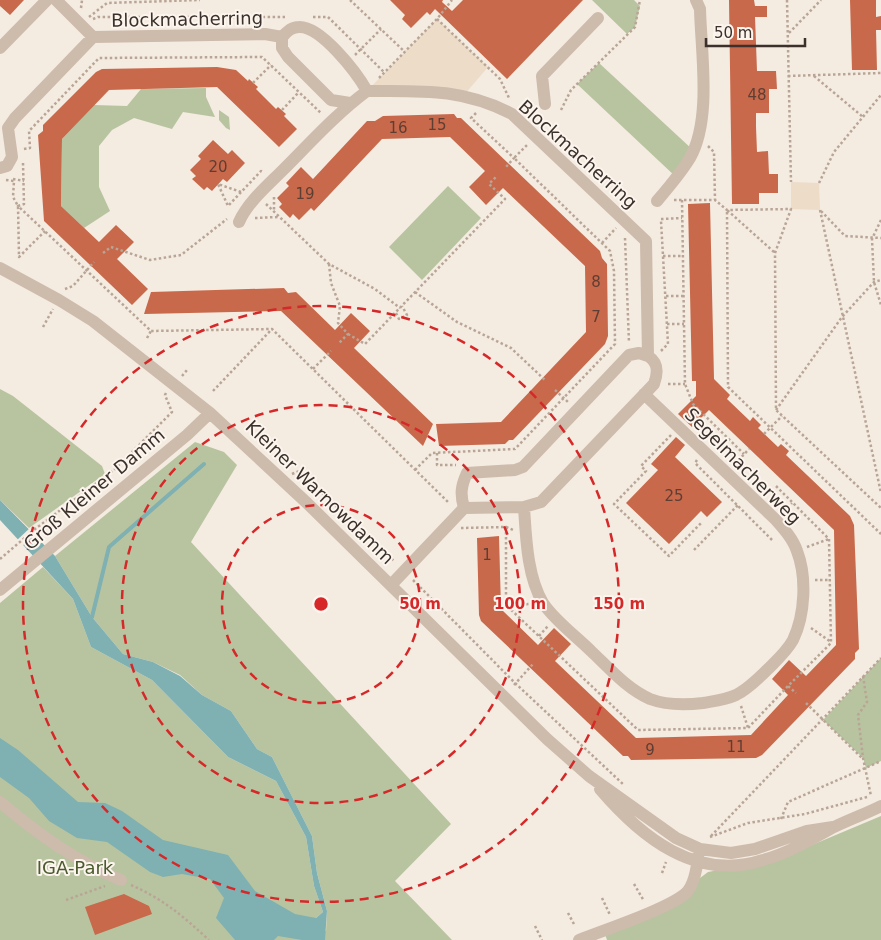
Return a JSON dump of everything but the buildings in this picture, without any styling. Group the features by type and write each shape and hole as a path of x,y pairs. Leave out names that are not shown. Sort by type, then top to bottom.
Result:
{"street":[{"path":"0,48 47,0"},
{"name":"Blockmacherring","path":"56,0 93,37"},
{"name":"Blockmacherring","path":"657,201 691,157 698,137 702,93 700,9 696,0"},
{"path":"545,104 542,76 598,18"},
{"name":"Blockmacherring","path":"350,103 332,100 288,57 282,48 282,37 290,30 299,27 314,31 357,74 367,91 440,91 486,102 512,114 536,135 646,241 650,358 657,375 654,384"},
{"name":"Blockmacherring","path":"0,168 8,166 12,157 8,128 15,118 93,37 265,34 282,37"},
{"path":"241,217 258,196 330,122 350,103 367,91"},
{"name":"Kleiner Warnowdamm","path":"0,268 59,300 92,321 210,412 391,585 489,684 589,776 676,838 701,843 721,853 741,852 807,831 833,827"},
{"path":"464,508 460,495 461,486 467,473 515,470 523,467 629,355 639,352 650,358"},
{"path":"391,585 464,508 524,507 541,502 654,384"},
{"name":"Segelmacherweg","path":"524,507 526,535 535,586 544,604 617,676 650,699 674,704 696,704 724,700 737,694 758,679 793,640 800,620 803,580 797,551 790,537 776,520 644,394"},
{"name":"Groß Kleiner Damm","path":"0,590 187,435 210,412"},
{"name":"Kleiner Warnowdamm","path":"589,776 614,806 643,832 664,847 697,863 725,866 750,864 776,856 833,827"},
{"path":"0,802 60,849 89,866 121,880"},
{"path":"833,827 881,806"},
{"path":"579,940 602,936 614,925 650,911 687,892 697,863 701,843"}],"path":[{"path":"80,24 107,3 123,0 200,0"},
{"path":"350,0 405,52"},
{"path":"367,91 453,0"},
{"path":"561,110 571,90 635,27 640,0"},
{"path":"787,0 791,182"},
{"path":"788,34 821,0"},
{"path":"437,19 500,79 510,99"},
{"path":"347,63 381,29"},
{"path":"18,206 24,204 23,149 30,148 29,131 99,58 262,56 330,122"},
{"path":"253,83 271,65"},
{"path":"788,76 881,73"},
{"path":"813,76 863,117"},
{"path":"282,110 299,92"},
{"path":"819,183 834,152 881,95"},
{"path":"416,470 432,453 515,449 615,344 614,271 610,251 471,118 486,102"},
{"path":"506,167 536,135"},
{"path":"698,137 714,152 715,200"},
{"path":"329,264 331,283 340,306 338,323 348,334 365,344 505,199 489,184 497,176"},
{"path":"0,180 14,180 13,197 18,206 151,331 272,329 449,503"},
{"path":"228,206 218,184 241,192"},
{"path":"258,196 329,264 375,289 401,307 407,315 399,319 396,313"},
{"path":"682,200 685,384 693,404 744,454"},
{"path":"657,201 715,200 775,253"},
{"path":"18,206 19,258 45,231"},
{"path":"727,210 791,209 775,253 776,410 881,508"},
{"path":"727,210 728,387 881,534"},
{"path":"881,238 872,239 846,236 820,210 881,493"},
{"path":"103,252 111,247 150,260 181,255 221,222 241,217 278,217"},
{"path":"650,358 668,344 661,220 682,218"},
{"path":"602,244 624,219"},
{"path":"624,219 629,355"},
{"path":"881,220 872,239 874,282 881,305"},
{"path":"663,256 683,256"},
{"path":"776,410 842,317 874,282 881,280"},
{"path":"415,292 457,322 511,348 546,381"},
{"path":"666,296 684,296"},
{"path":"667,324 684,324"},
{"path":"213,391 272,329"},
{"path":"147,338 151,331"},
{"path":"339,343 348,334"},
{"path":"313,369 330,352"},
{"path":"0,559 35,529 114,470 172,412 165,395 187,370"},
{"path":"654,384 685,384"},
{"path":"555,390 576,410"},
{"path":"764,434 782,416"},
{"path":"679,427 641,466 646,471 614,504 669,556 702,522"},
{"path":"726,473 749,449"},
{"path":"705,452 694,463 772,540"},
{"path":"437,453 437,465 456,465"},
{"path":"299,471 396,563"},
{"path":"776,486 830,540 831,643 788,686 796,694"},
{"path":"694,550 738,505"},
{"path":"458,528 506,527 526,535"},
{"path":"797,551 830,540"},
{"path":"506,551 514,551"},
{"path":"412,578 515,683 618,777 630,791"},
{"path":"506,605 544,604"},
{"path":"800,620 831,643"},
{"path":"701,843 710,837 881,658"},
{"path":"515,683 533,664"},
{"path":"863,676 868,702 858,715 863,758 872,796"},
{"path":"737,694 748,728"},
{"path":"806,703 863,758"},
{"path":"781,819 788,802 881,762"},
{"path":"710,837 748,823 781,819 840,806 876,794"},
{"path":"66,900 121,880 155,896 174,908 208,940"},
{"path":"634,884 650,911"},
{"path":"602,898 614,925"},
{"path":"568,912 575,926"},
{"path":"535,926 542,940"}],"green space":[{"path":"592,0 634,0 640,6 635,27 627,34"},
{"path":"599,63 693,150 676,177 577,84"},
{"path":"206,88 206,97 215,117 183,112 172,129 134,118 112,130 99,146 99,187 110,211 84,228 61,206 62,139 94,105 127,106 141,89"},
{"path":"219,110 229,117 230,130 219,120"},
{"path":"448,186 481,218 422,280 389,247"},
{"path":"0,389 13,396 102,466 105,474 29,528 0,500"},
{"name":"IGA-Park","path":"195,442 224,452 237,465 191,542 451,824 395,881 452,940 0,940 0,603 43,567 73,599 91,647 152,680 228,757 276,781 306,837 314,886 323,912 316,918 310,918 326,931 327,911 317,873 312,836 272,757 257,749 231,711 202,695 180,675 153,662 123,654 92,617 55,556"},
{"path":"881,658 881,761 866,768 863,758 823,720"},
{"path":"881,816 881,940 607,940 605,934 687,899 700,878 708,872 781,858"}],"shaded area":[{"path":"437,19 488,67 464,95 367,91"},
{"path":"791,182 819,183 820,210 791,209"}],"water":[{"path":"0,500 55,556 92,617 123,654 153,662 180,676 202,695 231,711 257,749 272,757 312,836 317,873 327,911 325,940 302,940 278,936 274,940 235,940 216,918 224,898 210,879 182,874 163,877 150,872 107,842 77,838 49,821 29,798 0,777 0,738 18,750 78,802 105,803 122,811 163,840 228,855 255,891 295,914 316,918 323,912 314,886 306,837 276,781 228,757 152,680 91,647 73,599 0,520"}],"pier":[{"path":"31,527 37,533 21,547 16,541"}],"waterway":[{"path":"89,620 92,617 109,547 204,464"}]}
